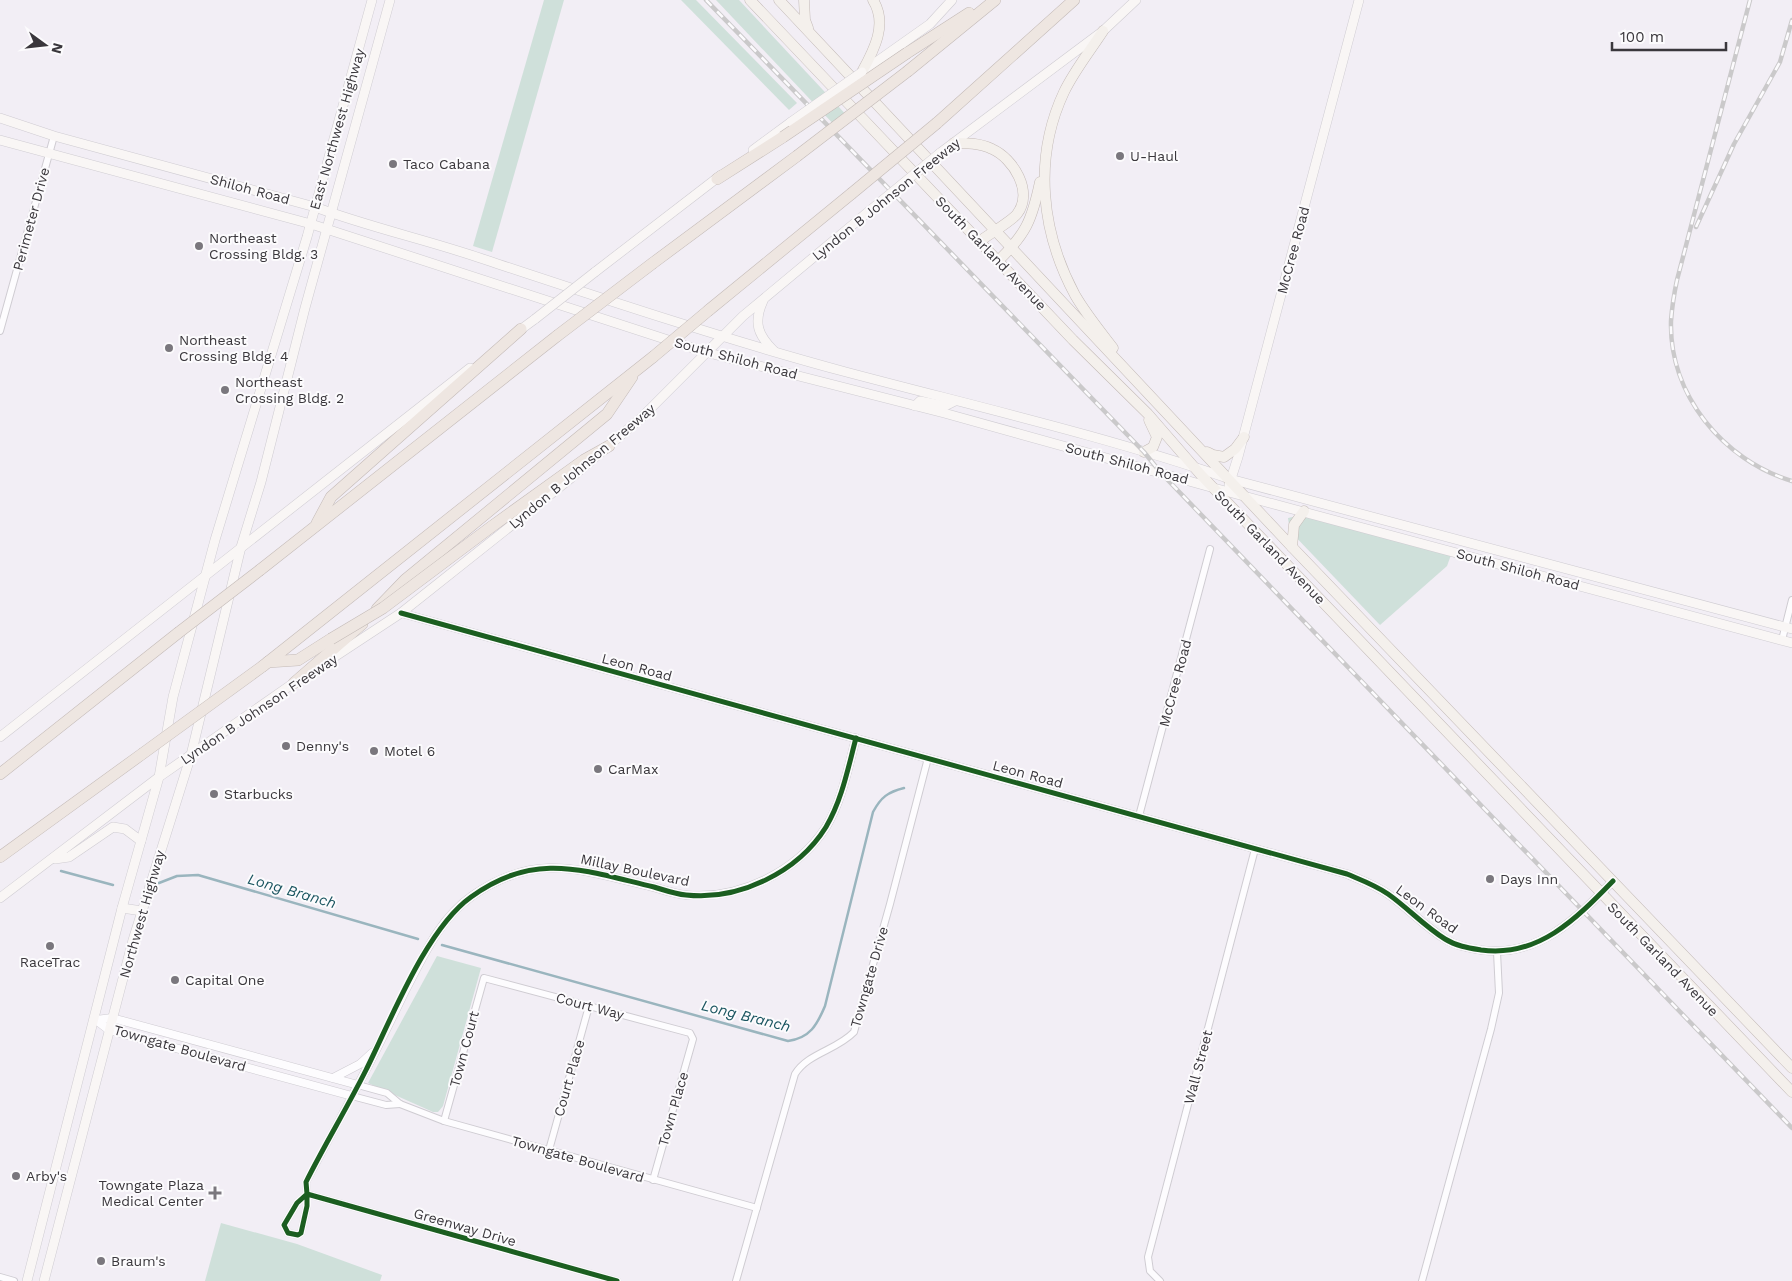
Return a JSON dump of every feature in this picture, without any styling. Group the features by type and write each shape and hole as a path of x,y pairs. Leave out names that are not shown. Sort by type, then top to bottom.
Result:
{"highway":[{"path":"716,179 783,137 989,0"},
{"path":"0,774 557,336 908,71 995,0"},
{"name":"Lyndon B Johnson Freeway","path":"0,857 265,664 653,357 937,123 1074,0"},
{"path":"315,527 331,496 521,329"},
{"path":"294,683 369,618 404,580 607,414 636,369"},
{"path":"265,664 298,660 382,608 584,460 610,446"}],"main road":[{"name":"East Northwest Highway","path":"207,573 215,540 311,224 372,0"},
{"name":"East Northwest Highway","path":"241,548 261,482 390,0"},
{"name":"South Garland Avenue","path":"779,0 1012,246 1292,547 1792,1068"},
{"path":"804,0 805,20 811,33"},
{"path":"862,72 876,44 880,30 879,16 873,0"},
{"path":"0,737 207,573 716,179 791,122 930,24 952,0"},
{"name":"Lyndon B Johnson Freeway","path":"0,898 159,777 294,683 363,640 401,613 527,514 610,446 674,387 705,352 764,299 940,153 1103,31 1136,0"},
{"name":"McCree Road","path":"1226,496 1244,437 1359,0"},
{"name":"South Garland Avenue","path":"754,2 998,261 1148,414 1193,467 1214,488 1226,496 1600,894 1792,1092"},
{"path":"998,261 1025,230 1033,214 1050,136 1064,92 1103,31"},
{"path":"360,43 377,47"},
{"name":"Shiloh Road","path":"0,118 54,136 315,206 332,213 469,254 527,275"},
{"name":"Shiloh Road","path":"0,140 311,224 523,293"},
{"path":"954,143 975,144 1002,154 1016,171 1022,186 1022,203 1018,213 980,242"},
{"path":"1046,157 1045,198 1047,218 1052,240 1064,271 1090,317 1134,377"},
{"path":"980,213 1004,222"},
{"path":"523,293 527,275"},
{"name":"South Shiloh Road","path":"527,275 774,352 1144,452 1230,479 1788,628"},
{"name":"South Shiloh Road","path":"523,293 705,352 915,406 1214,488"},
{"path":"764,299 758,312 758,330 762,339 774,352"},
{"path":"817,380 821,365"},
{"path":"915,406 920,401 945,406 955,401"},
{"path":"1144,452 1153,447 1157,437 1149,422 1148,414"},
{"path":"1200,448 1213,455 1224,456 1244,437"},
{"name":"South Shiloh Road","path":"1226,496 1244,496 1304,511 1792,643"},
{"path":"1292,547 1294,525 1304,511"},
{"path":"186,591 202,570 215,540"},
{"name":"Northwest Highway","path":"44,1281 112,1018 142,911 191,755 241,548"},
{"path":"1547,577 1551,564"},
{"path":"1559,580 1562,567"},
{"name":"Northwest Highway","path":"27,1281 96,1020 122,908 159,777 173,697 207,573"},
{"path":"52,860 69,857 104,831 113,827 125,829 141,841"},
{"path":"122,908 142,911"},
{"path":"54,1179 69,1183"}],"street":[{"name":"Perimeter Drive","path":"0,331 54,136"},
{"name":"McCree Road","path":"1139,816 1210,549"},
{"path":"1782,640 1788,628 1792,600"},
{"name":"Leon Road","path":"401,613 1331,869 1371,884 1447,940 1467,948 1497,952 1516,950 1542,942 1566,926 1613,881"},
{"name":"Millay Boulevard","path":"352,1096 438,931 459,907 483,889 511,875 553,868 574,868 686,895 737,890 762,882 799,858 826,827 840,796 856,738"},
{"name":"Towngate Drive","path":"736,1281 795,1074 800,1066 811,1058 844,1043 854,1032 928,758"},
{"name":"Wall Street","path":"1160,1281 1150,1270 1148,1257 1255,849"},
{"path":"1422,1281 1491,1029 1498,993 1497,952"},
{"name":"Court Way","path":"484,978 690,1033 694,1039"},
{"name":"Town Court","path":"444,1121 484,978"},
{"name":"Court Place","path":"549,1150 589,1006"},
{"name":"Towngate Boulevard","path":"96,1020 112,1018 387,1093 400,1104 444,1121 757,1208"},
{"name":"Towngate Boulevard","path":"96,1020 109,1030 386,1105 400,1104"},
{"name":"Town Place","path":"653,1180 694,1039"},
{"path":"333,1078 360,1064 376,1050"},
{"path":"236,1064 239,1053"},
{"path":"306,1194 297,1203 284,1224 288,1233 292,1235 301,1233 307,1206 306,1182 352,1096"},
{"name":"Greenway Drive","path":"306,1194 617,1281"},
{"path":"0,1277 14,1281"}],"shaded area":[{"path":"544,0 564,0 492,252 473,246"},
{"path":"681,0 696,0 797,103 789,110"},
{"path":"716,0 739,0 851,120 839,130"},
{"path":"1302,515 1451,555 1447,566 1380,625 1290,531 1288,518"},
{"path":"437,956 481,968 443,1106 438,1112 433,1112 368,1083"},
{"path":"221,1223 297,1244 382,1275 380,1281 205,1281"}],"waterway":[{"name":"Long Branch","path":"442,945 788,1041 802,1037 816,1025 825,1006 873,812 879,802 886,796 904,788"},
{"name":"Long Branch","path":"61,871 113,885"},
{"name":"Long Branch","path":"159,883 177,876 198,875 418,939"}],"railway":[{"path":"706,0 1144,452 1161,473 1792,1128"},
{"path":"1750,0 1677,280 1671,321 1673,348 1679,374 1690,399 1705,421 1723,441 1744,458 1767,471 1792,481"},
{"path":"1696,227 1734,144 1780,62 1792,20"}],"cycle path":[{"path":"401,613 1347,874 1383,891 1445,939 1467,947 1502,951 1538,942 1570,922 1613,881"},
{"path":"617,1281 307,1194 307,1206 301,1233 298,1235 288,1233 284,1225 297,1203 307,1194 306,1182 359,1084 411,977 439,931 471,897 494,882 517,873 561,868 605,875 686,895 706,896 746,888 783,870 800,857 826,827 840,795 856,738"}],"place":[{"name":"U-Haul","path":"1120,156"},
{"name":"Taco Cabana","path":"393,164"},
{"name":"Northeast Crossing Bldg. 3","path":"199,246"},
{"name":"Northeast Crossing Bldg. 4","path":"169,348"},
{"name":"Northeast Crossing Bldg. 2","path":"225,390"},
{"name":"Denny's","path":"286,746"},
{"name":"Motel 6","path":"374,751"},
{"name":"CarMax","path":"598,769"},
{"name":"Starbucks","path":"214,794"},
{"name":"Days Inn","path":"1490,879"},
{"name":"RaceTrac","path":"50,946"},
{"name":"Capital One","path":"175,980"},
{"name":"Arby's","path":"16,1176"},
{"name":"Towngate Plaza Medical Center","path":"215,1193"},
{"name":"Braum's","path":"101,1261"}]}
